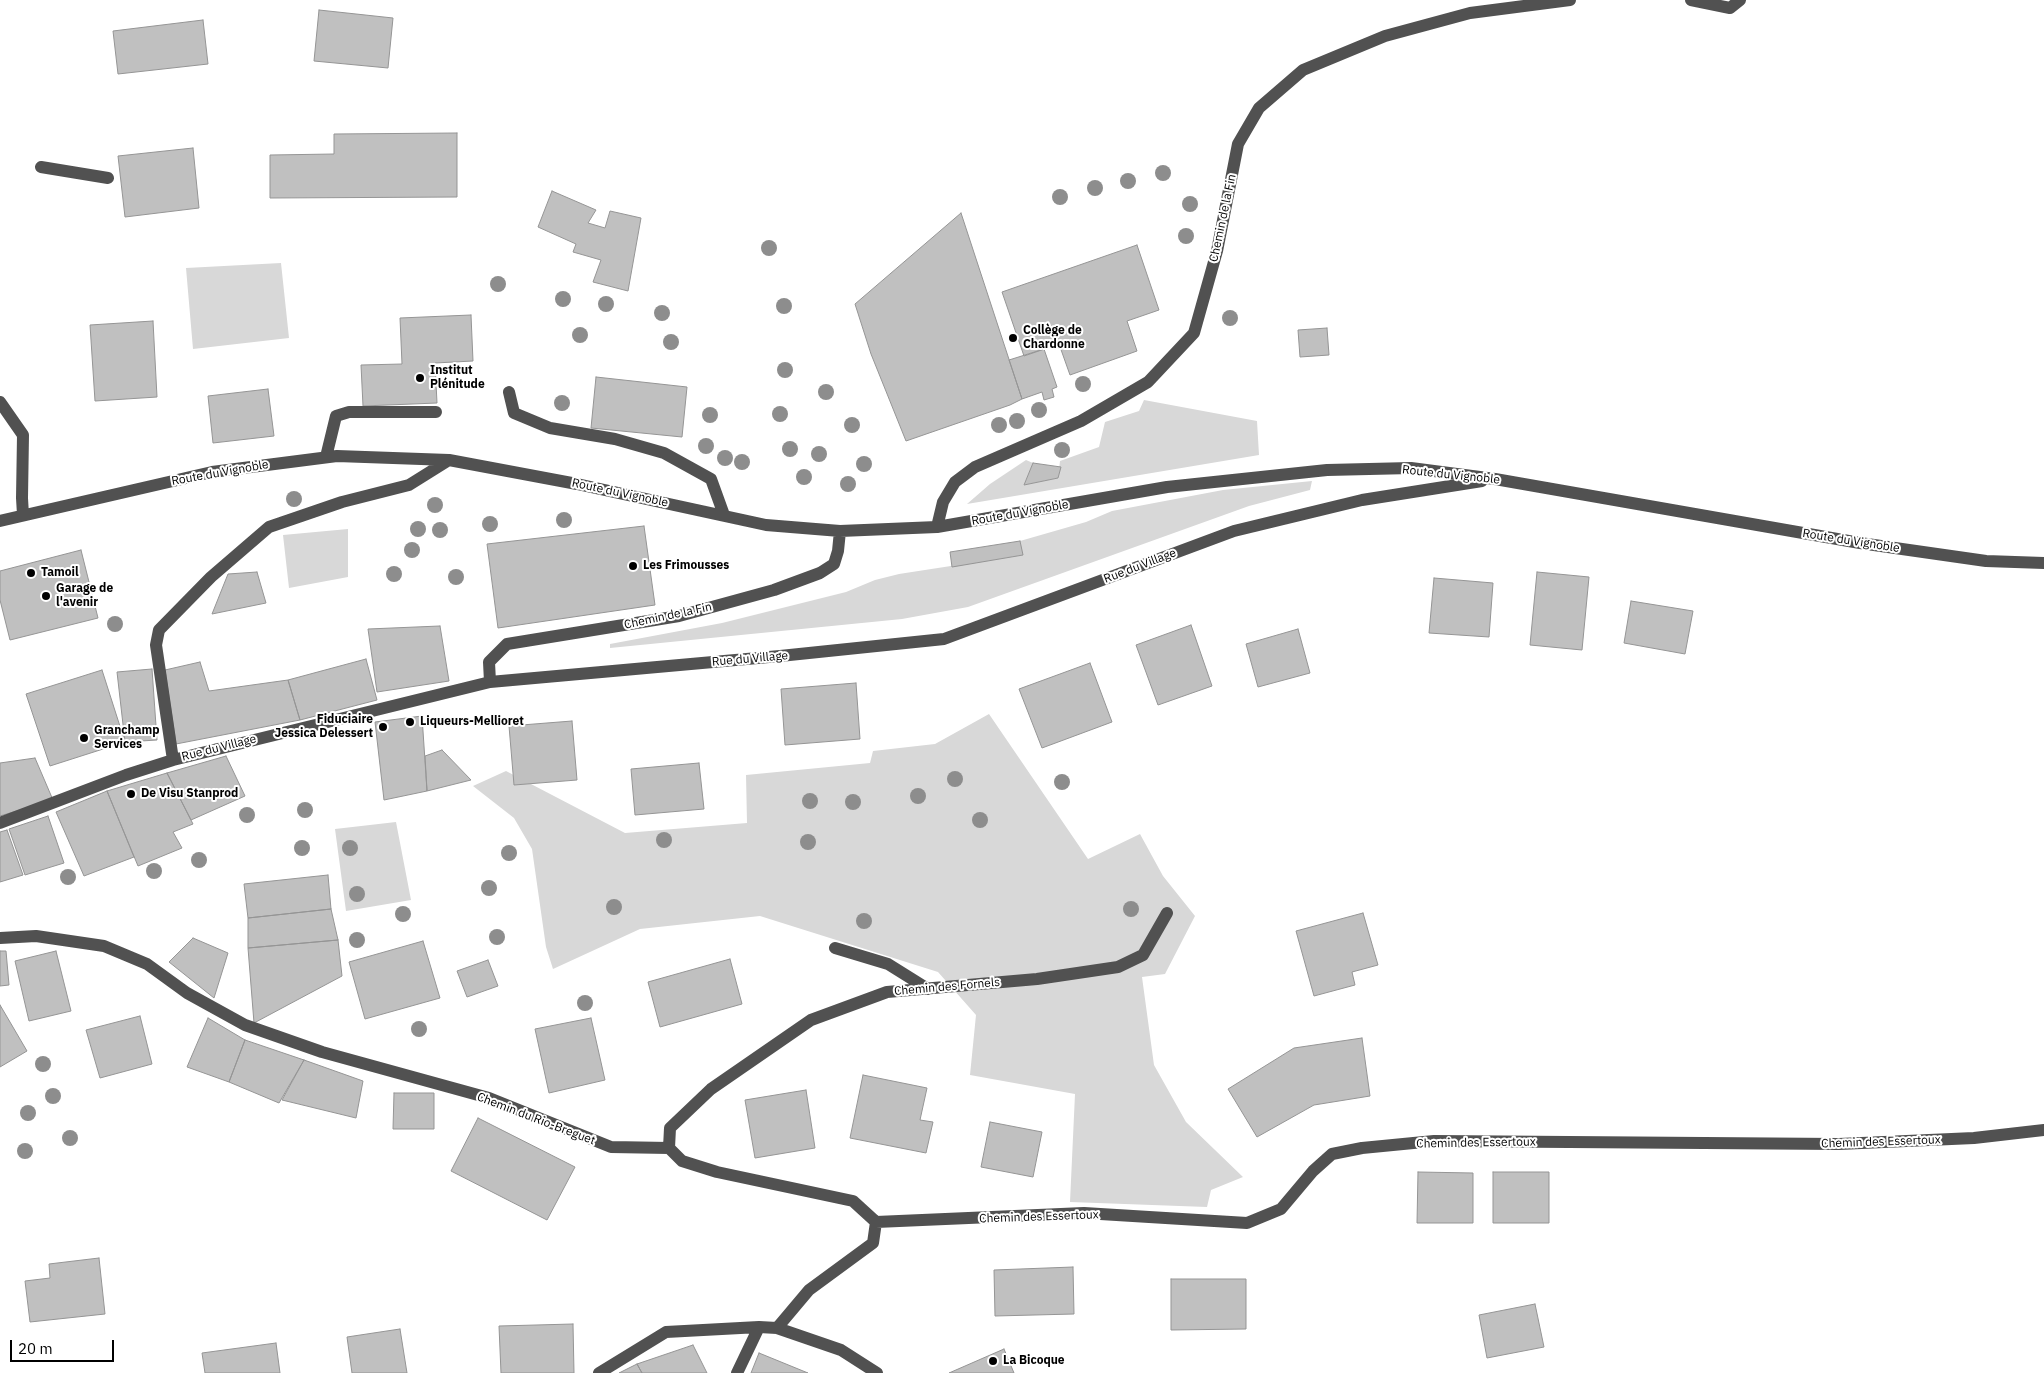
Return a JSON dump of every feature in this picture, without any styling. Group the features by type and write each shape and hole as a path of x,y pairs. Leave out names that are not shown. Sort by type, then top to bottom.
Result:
{"street":[{"name":"Chemin de la Fin","path":"937,527 943,502 955,482 975,467 1081,421 1148,382 1194,333 1217,251 1238,144 1259,108 1303,70 1385,36 1470,13 1570,0"},
{"path":"1692,0 1730,8 1740,0"},
{"path":"41,167 108,178"},
{"path":"509,392 514,413 550,428 615,439 664,453 711,479 724,515"},
{"path":"0,402 23,435 23,515"},
{"path":"326,457 336,416 349,412 436,412"},
{"name":"Route du Vignoble","path":"2,522 23,515 212,472 326,457 449,460 578,484 766,525 840,531 937,527 1167,487 1327,470 1411,468 1495,479 1860,544 1986,562 2044,563"},
{"path":"173,760 156,645 159,630 211,577 269,527 342,502 409,485 449,460"},
{"name":"Rue du Village","path":"0,823 126,775 173,760 490,682 944,639 1234,531 1362,500 1495,479"},
{"name":"Chemin de la Fin","path":"490,682 489,662 507,644 679,616 774,590 820,573 834,564 838,551 840,531"},
{"name":"Chemin des Fornels","path":"668,1148 670,1128 711,1089 811,1020 888,992 1038,978 1118,966 1144,955 1167,912"},
{"name":"Chemin du Rio-Breguet","path":"0,938 36,936 104,946 148,964 187,993 245,1025 314,1049 488,1098 611,1148 668,1148"},
{"path":"836,948 888,964 928,989"},
{"name":"Chemin des Essertoux","path":"876,1222 1084,1213 1247,1223 1281,1209 1313,1171 1332,1154 1362,1148 1434,1141 1839,1144 1974,1138 2044,1130"},
{"path":"668,1148 682,1161 717,1172 853,1201 876,1222 873,1243 809,1290 777,1328"},
{"path":"737,1373 759,1327"},
{"path":"599,1373 666,1332 759,1327 777,1328 841,1350 877,1373"}],"shaded area":[{"path":"281,263 289,338 193,349 186,268"},
{"path":"1144,400 1257,421 1259,455 967,504 990,484 1026,460 1033,463 1024,485 1058,478 1060,461 1099,447 1105,422 1139,411"},
{"path":"1312,481 1310,490 1249,506 968,607 902,619 610,648 610,644 722,623 846,592 875,580 899,574 1022,555 1020,541 1086,522 1112,511 1223,490"},
{"path":"348,529 348,577 289,588 283,535"},
{"path":"989,714 1088,859 1140,834 1163,876 1195,916 1165,974 1142,977 1154,1065 1186,1122 1243,1177 1211,1190 1207,1207 1070,1202 1075,1094 970,1075 976,1015 938,972 760,916 640,929 553,969 546,947 532,849 514,818 473,786 506,771 625,833 747,823 746,775 870,763 873,751 935,744"},
{"path":"396,822 411,900 346,911 335,829"}],"building":[{"path":"319,10 393,18 388,68 314,61"},
{"path":"203,20 208,64 118,74 113,31"},
{"path":"457,133 457,197 270,198 270,155 334,154 334,134"},
{"path":"193,148 199,208 125,217 118,156"},
{"path":"552,191 596,210 588,223 605,228 610,211 641,218 628,291 593,282 601,260 573,252 576,244 538,227"},
{"path":"961,213 1022,399 1010,405 906,441 871,354 855,304"},
{"path":"1137,245 1159,310 1127,321 1137,351 1070,375 1059,344 1024,356 1002,292"},
{"path":"471,315 473,361 435,363 437,403 363,406 361,365 402,364 400,318"},
{"path":"153,321 157,397 95,401 90,325"},
{"path":"1327,328 1329,355 1300,357 1298,330"},
{"path":"1044,349 1057,387 1052,389 1054,397 1044,400 1042,392 1022,399 1009,360"},
{"path":"596,377 687,387 682,437 591,428"},
{"path":"268,389 274,436 213,443 208,396"},
{"path":"1033,463 1061,467 1058,478 1024,485"},
{"path":"644,526 655,605 498,628 487,544"},
{"path":"1020,541 1023,555 952,567 950,552"},
{"path":"81,550 98,618 10,640 0,600 0,571"},
{"path":"257,572 266,603 212,614 228,574"},
{"path":"1537,572 1589,577 1582,650 1530,645"},
{"path":"1434,578 1493,583 1489,637 1429,633"},
{"path":"1631,601 1693,611 1685,654 1624,643"},
{"path":"1191,625 1212,686 1158,705 1136,645"},
{"path":"440,626 449,681 377,692 368,629"},
{"path":"1298,629 1310,673 1258,687 1246,644"},
{"path":"366,659 377,700 300,720 288,680"},
{"path":"200,662 209,691 288,680 300,720 176,744 165,670"},
{"path":"1090,663 1112,722 1042,748 1019,689"},
{"path":"152,669 157,740 125,742 117,672"},
{"path":"102,670 125,742 50,766 26,694"},
{"path":"856,683 860,739 785,745 781,689"},
{"path":"422,716 427,791 384,800 375,722"},
{"path":"572,721 577,780 514,785 509,726"},
{"path":"442,750 471,780 427,791 425,756"},
{"path":"226,756 245,796 191,820 167,773"},
{"path":"35,758 53,800 0,816 0,763"},
{"path":"699,763 704,809 635,815 631,769"},
{"path":"167,773 193,824 173,832 182,848 138,866 107,791"},
{"path":"107,791 134,857 84,876 56,812"},
{"path":"48,816 64,863 25,875 9,829"},
{"path":"7,830 23,875 0,882 0,832"},
{"path":"328,875 331,909 248,918 244,884"},
{"path":"331,909 338,940 248,948 248,918"},
{"path":"1363,913 1378,965 1352,972 1355,985 1314,996 1296,931"},
{"path":"193,938 228,953 214,998 169,962"},
{"path":"338,940 342,976 254,1023 248,948"},
{"path":"423,941 440,998 365,1019 349,962"},
{"path":"0,951 6,951 9,985 0,986"},
{"path":"56,951 71,1011 29,1021 15,961"},
{"path":"730,959 742,1004 660,1027 648,982"},
{"path":"488,960 498,986 467,997 457,971"},
{"path":"0,1005 27,1051 0,1067"},
{"path":"140,1016 152,1064 100,1078 86,1030"},
{"path":"208,1018 245,1040 229,1082 187,1067"},
{"path":"591,1018 605,1080 549,1093 535,1029"},
{"path":"1362,1038 1370,1096 1314,1105 1257,1137 1228,1089 1294,1048"},
{"path":"245,1040 304,1060 279,1103 229,1082"},
{"path":"304,1060 363,1081 356,1118 282,1100"},
{"path":"863,1075 927,1088 920,1120 933,1122 926,1153 850,1138"},
{"path":"806,1090 815,1148 755,1158 745,1100"},
{"path":"394,1093 434,1093 434,1129 393,1129"},
{"path":"478,1118 575,1167 547,1220 451,1171"},
{"path":"990,1122 1042,1132 1033,1177 981,1167"},
{"path":"1418,1172 1473,1173 1473,1223 1417,1223"},
{"path":"1493,1172 1549,1172 1549,1223 1493,1223"},
{"path":"99,1258 105,1314 30,1322 25,1281 50,1278 49,1264"},
{"path":"1073,1267 1074,1314 995,1316 994,1270"},
{"path":"1171,1279 1246,1279 1246,1329 1171,1330"},
{"path":"1535,1304 1544,1347 1487,1358 1479,1315"},
{"path":"573,1324 574,1373 501,1373 499,1326"},
{"path":"400,1329 407,1373 352,1373 347,1337"},
{"path":"276,1343 280,1373 205,1373 202,1353"},
{"path":"693,1345 707,1373 642,1373 637,1364"},
{"name":"La Bicoque","path":"1004,1349 1014,1373 949,1373"},
{"path":"759,1353 808,1373 751,1373"},
{"path":"637,1364 642,1373 619,1373"}],"place":[{"name":"Collège de Chardonne","path":"1013,338"},
{"name":"Institut Plénitude","path":"420,378"},
{"name":"Les Frimousses","path":"633,566"},
{"name":"Tamoil","path":"31,573"},
{"name":"Garage de l'avenir","path":"46,596"},
{"name":"Liqueurs-Mellioret","path":"410,722"},
{"name":"Fiduciaire Jessica Delessert","path":"383,727"},
{"name":"Granchamp Services","path":"84,738"},
{"name":"De Visu Stanprod","path":"131,794"},
{"name":"La Bicoque","path":"993,1361"}]}
